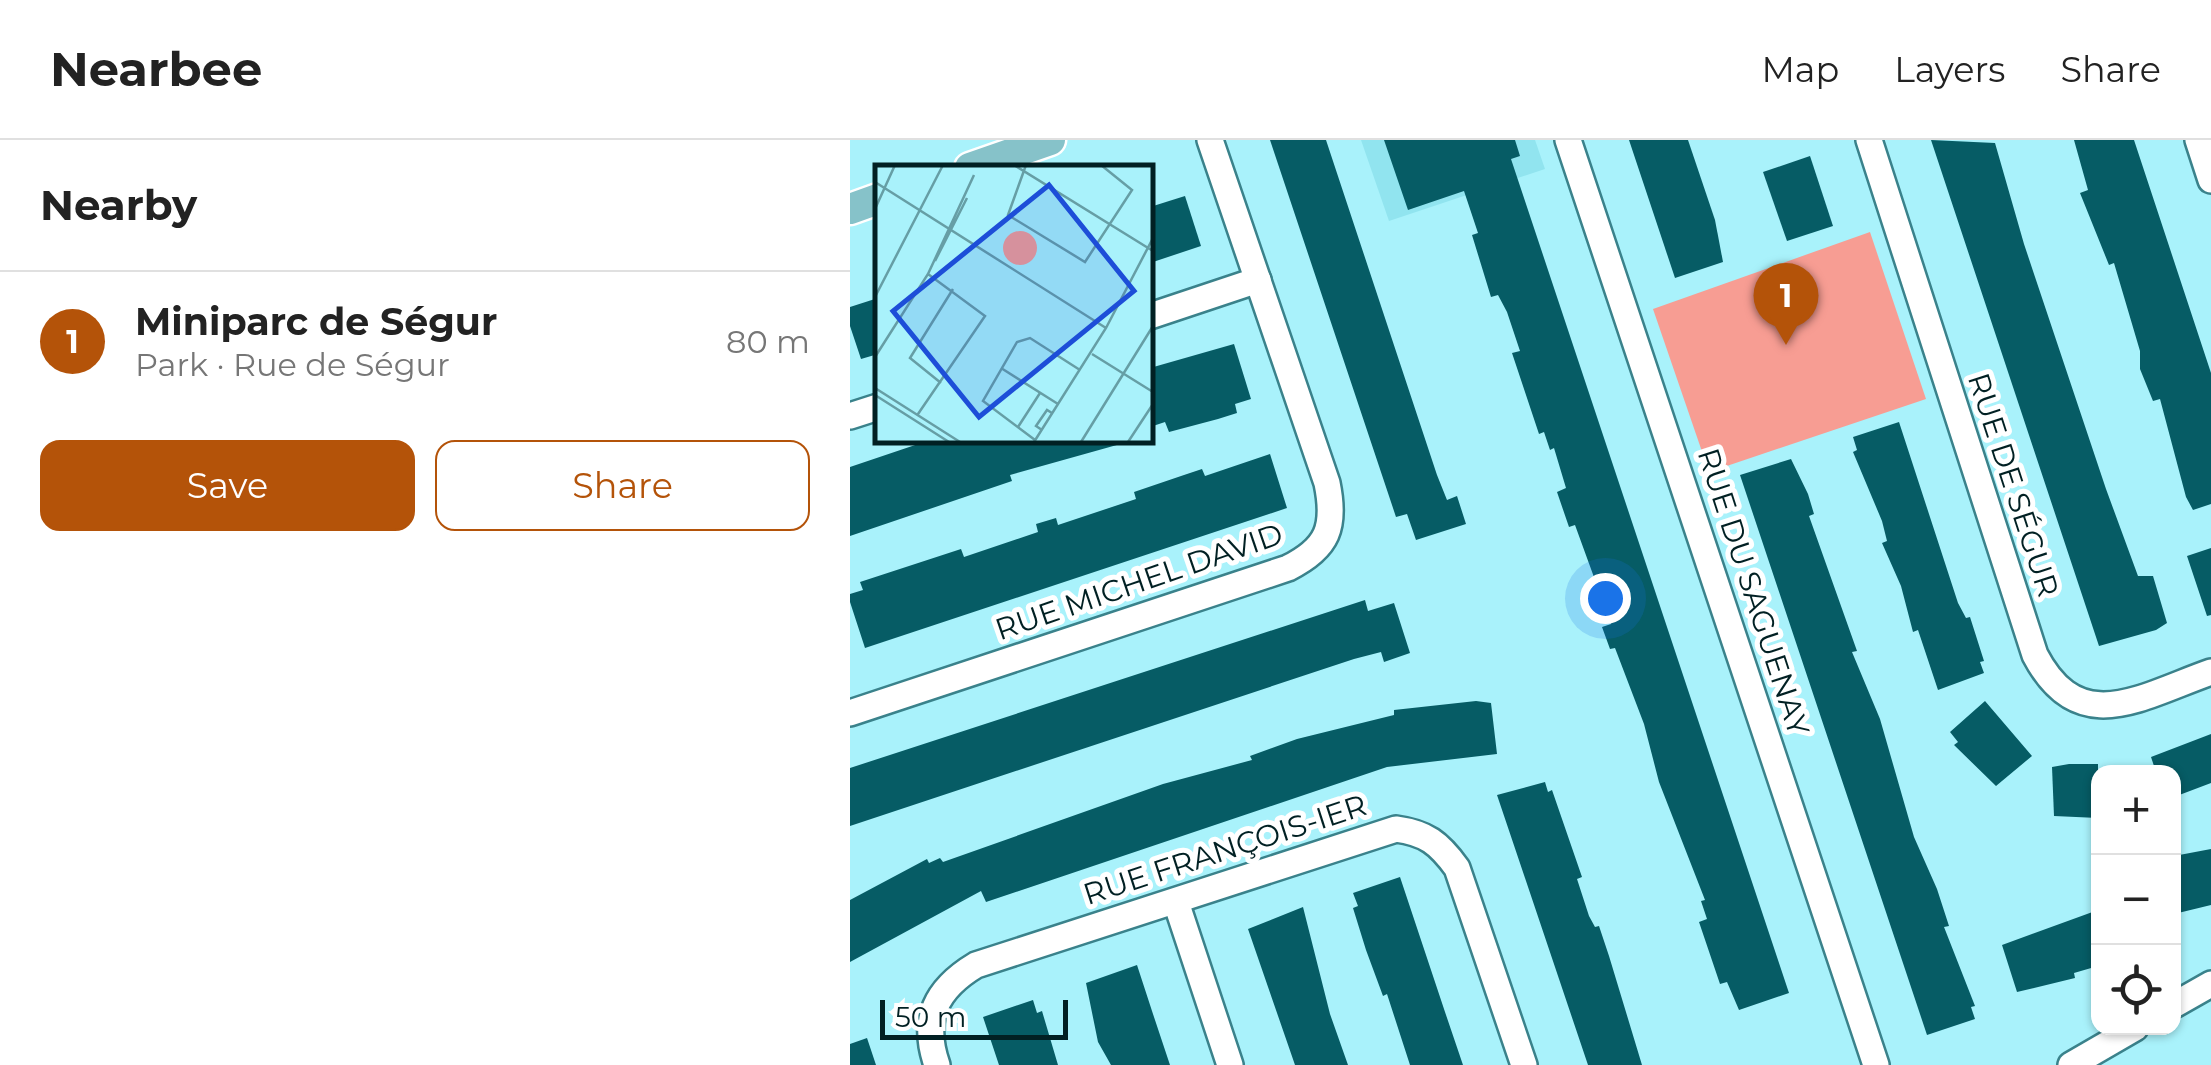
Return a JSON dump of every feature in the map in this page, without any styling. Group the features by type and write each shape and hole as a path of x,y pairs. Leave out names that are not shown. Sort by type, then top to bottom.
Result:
{"main road":[{"path":"979,165 1050,140"},
{"path":"850,209 875,200"}],"street":[{"name":"RUE MICHEL DAVID","path":"850,712 1288,568 1314,555 1330,536 1330,498 1210,140"},
{"name":"RUE DU SAGUENAY","path":"1568,140 1876,1065"},
{"name":"RUE DE SÉGUR","path":"1869,140 2029,637 2048,680 2070,700 2101,706 2211,672"},
{"path":"2198,140 2211,180"},
{"path":"1152,315 1258,280"},
{"path":"850,416 875,408"},
{"name":"RUE FRANÇOIS-IER","path":"936,1065 929,1024 936,999 952,979 976,965 1176,902 1371,834 1396,830 1420,832 1442,846 1457,868 1524,1065"},
{"path":"1176,902 1230,1065"},
{"path":"2181,1001 2211,984"},
{"path":"2071,1065 2123,1035"}],"shaded area":[{"path":"1361,140 1535,140 1545,169 1389,221"},
{"path":"1870,232 1926,399 1709,472 1653,309"}],"building":[{"path":"1270,140 1326,140 1437,475 1447,500 1457,496 1466,524 1416,540 1407,514 1396,517"},
{"path":"1384,140 1515,140 1520,156 1511,159 1789,993 1739,1010 1727,982 1720,984 1699,922 1707,919 1701,901 1705,900 1659,782 1644,724 1615,648 1610,649 1602,627 1611,624 1575,525 1569,527 1557,492 1566,488 1554,448 1550,450 1544,432 1539,434 1512,353 1520,351 1507,312 1498,295 1491,297 1472,235 1478,233 1464,191 1408,210"},
{"path":"1629,140 1688,140 1715,220 1723,262 1675,278"},
{"path":"1931,140 1995,143 2024,244 2106,489 2138,576 2153,576 2167,623 2156,630 2099,646"},
{"path":"2074,140 2134,140 2211,373 2211,504 2193,510 2186,497 2160,399 2153,401 2140,369 2140,351 2114,263 2109,265 2080,193 2088,190"},
{"path":"1810,156 1833,226 1787,241 1763,172"},
{"path":"1185,196 1201,246 1152,262 1152,206"},
{"path":"875,299 875,355 861,359 850,326 850,307"},
{"path":"1234,344 1251,399 1235,404 1237,413 1169,432 1165,422 1152,426 1152,367"},
{"path":"1899,422 1958,603 1966,618 1970,617 1984,661 1980,662 1984,673 1938,690 1882,543 1887,541 1882,521 1853,452 1857,450 1853,437"},
{"path":"924,442 1124,443 1010,475 1012,481 850,536 850,467"},
{"path":"1270,454 1287,508 865,648 850,602 850,594 863,590 860,582 961,549 964,557 1038,532 1036,524 1056,518 1058,525 1136,499 1134,492 1184,475 1202,469 1205,476"},
{"path":"1791,459 1808,494 1814,514 1809,516 1857,651 1852,652 1880,719 1914,837 1937,889 1949,926 1944,927 1975,1006 1971,1007 1975,1019 1927,1035 1740,475"},
{"path":"2211,548 2211,615 2207,616 2187,556"},
{"path":"1365,600 1368,611 1394,603 1410,653 1384,662 1381,652 1354,659 850,826 850,768"},
{"path":"1476,701 1491,703 1497,754 1387,767 986,902 981,891 850,962 850,900 927,859 929,863 940,858 943,862 1163,784 1252,760 1250,756 1297,739 1394,715 1394,710"},
{"path":"1985,701 2032,756 1996,786 1954,745 1958,742 1950,732"},
{"path":"2211,734 2211,783 2181,794 2181,765 2154,765 2151,757"},
{"path":"2098,764 2091,765 2091,818 2054,816 2052,767"},
{"path":"1545,782 1548,792 1552,790 1582,877 1577,879 1589,916 1595,927 1599,926 1642,1065 1588,1065 1497,795"},
{"path":"2211,849 2211,905 2181,912 2181,855"},
{"path":"1400,877 1463,1065 1410,1065 1387,994 1383,996 1366,950 1353,908 1358,906 1353,893"},
{"path":"1303,907 1330,1014 1348,1065 1295,1065 1248,929"},
{"path":"2091,913 2091,968 2074,973 2075,978 2017,992 2002,945"},
{"path":"1137,965 1170,1065 1111,1065 1098,1042 1086,983"},
{"path":"1033,1000 1037,1013 1042,1011 1058,1065 999,1065 983,1017"},
{"path":"867,1038 876,1065 850,1065 850,1044"}],"place":[{"name":"Miniparc de Ségur","path":"1786,345"}]}
